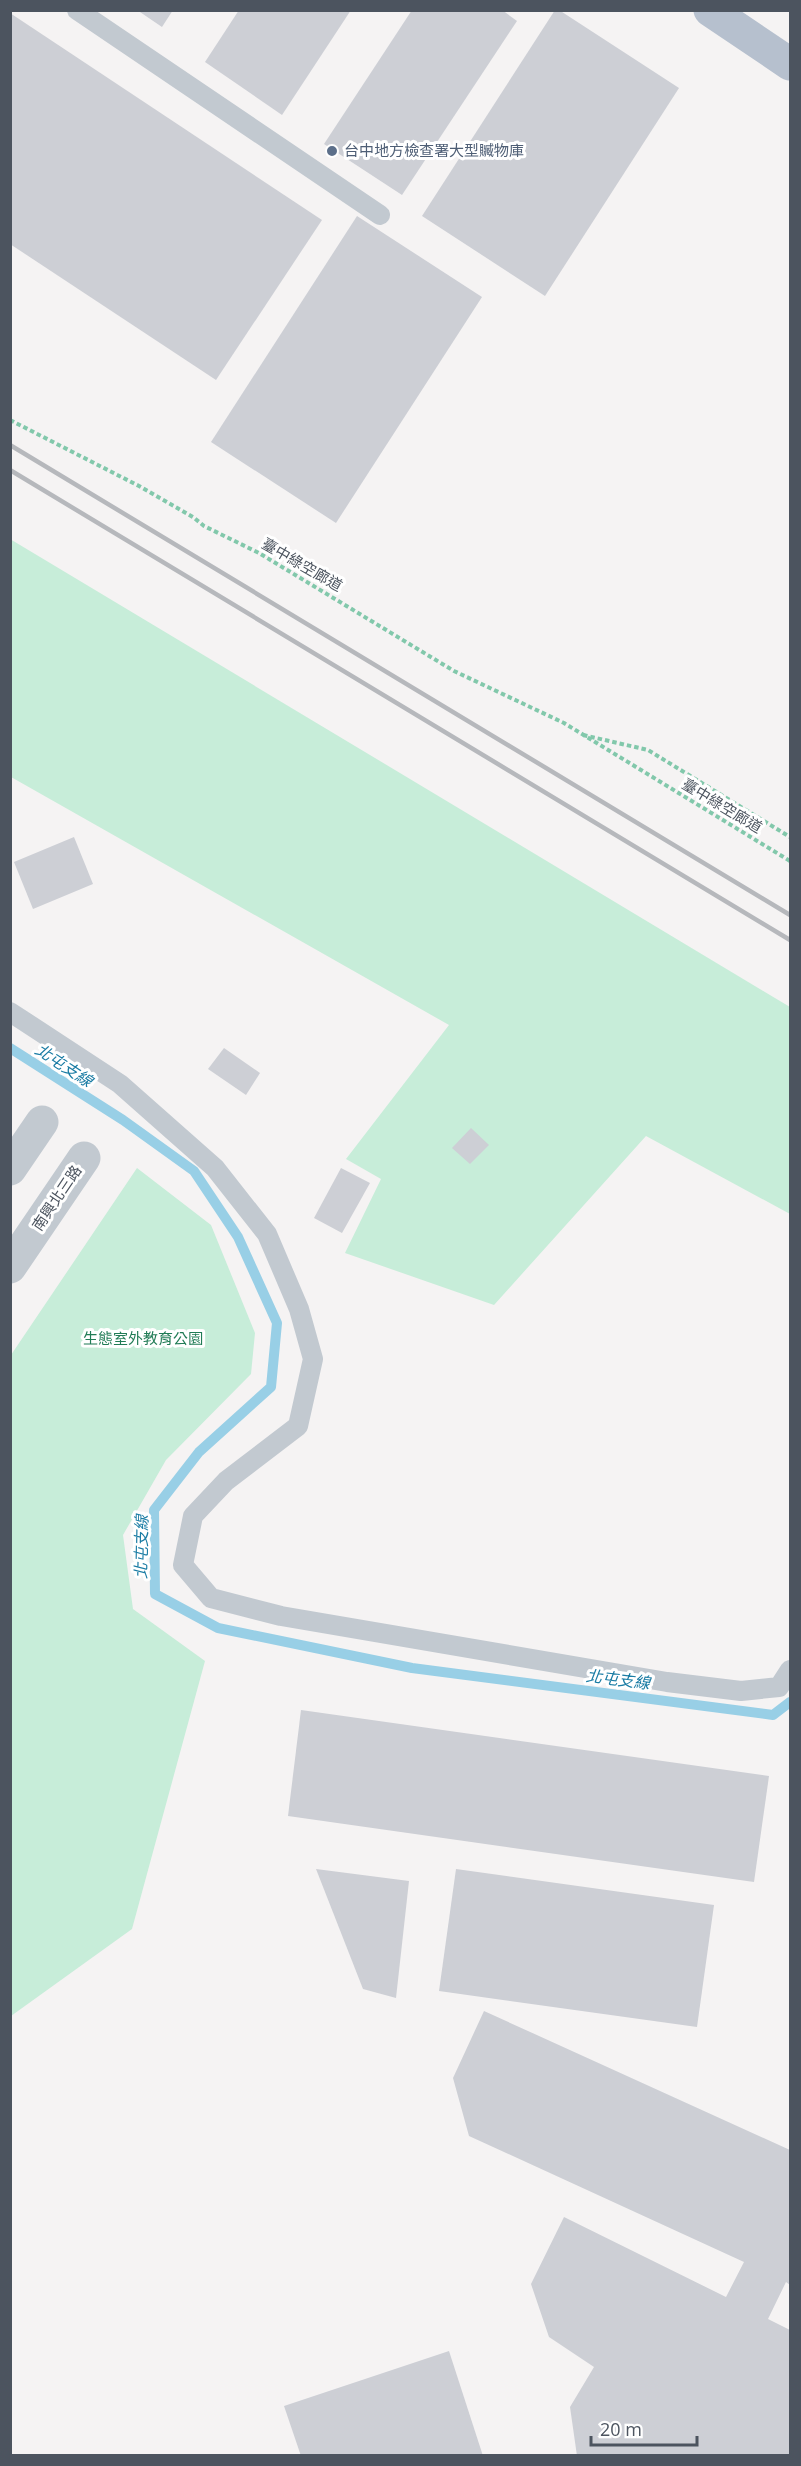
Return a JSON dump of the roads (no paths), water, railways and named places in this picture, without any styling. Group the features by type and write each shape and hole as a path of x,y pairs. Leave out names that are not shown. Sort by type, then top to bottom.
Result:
{"main road":[{"path":"710,10 790,64"}],"street":[{"path":"10,1169 42,1122"},
{"name":"南興北三路","path":"10,1267 84,1158"}],"lane":[{"path":"77,10 380,215"},
{"path":"10,1011 120,1084 215,1168 267,1234 299,1310 313,1359 298,1426 226,1481 194,1516 183,1565 211,1598 281,1616 667,1682 741,1691 779,1687 790,1670"}],"waterway":[{"name":"北屯支線","path":"10,1048 123,1120 194,1171 238,1237 277,1323 271,1387 199,1452 154,1510 155,1594 218,1628 412,1668 773,1715 790,1702"}],"railway":[{"path":"10,445 790,915"},
{"path":"10,470 790,940"}],"place":[{"name":"台中地方檢查署大型贓物庫","path":"332,151"}],"park label":[{"name":"生態室外教育公園","path":"143,1339"}]}
